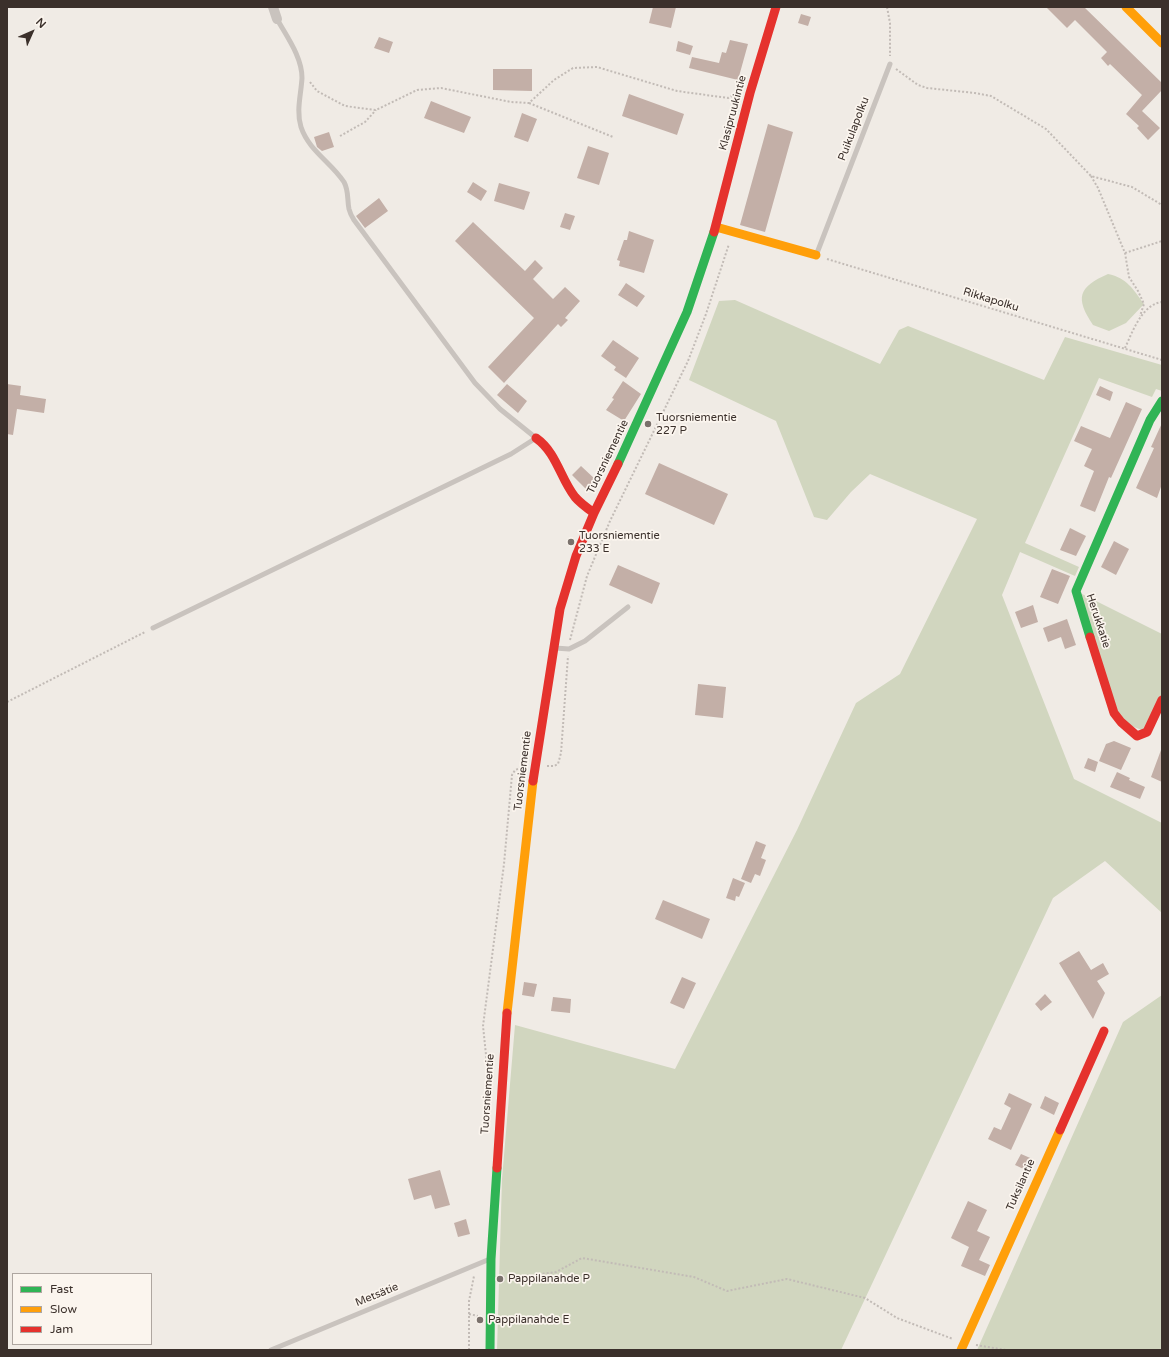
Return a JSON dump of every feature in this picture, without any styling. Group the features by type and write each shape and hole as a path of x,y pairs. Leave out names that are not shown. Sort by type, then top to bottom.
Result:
{"main road":[{"name":"Klasipruukintie","path":"716,227 751,88 776,7"},
{"path":"1126,7 1162,43"},
{"path":"716,227 816,255"},
{"name":"Tuorsniementie","path":"490,1350 491,1259 505,1034 535,767 560,609 569,577 594,513 679,332 716,227"},
{"name":"Herukkatie","path":"1161,401 1076,591 1114,713 1121,722 1137,736 1147,732 1162,700"},
{"path":"536,438 551,450 573,495 594,513"},
{"name":"Tuksilantie","path":"962,1347 1104,1031"}],"street":[{"path":"272,7 277,19"}],"lane":[{"path":"153,628 511,454 536,438 500,409 475,383 354,220 349,209 348,192 345,184 335,170 311,146 302,128 299,110 301,68 277,19"},
{"name":"Puikulapolku","path":"816,255 890,64"},
{"path":"553,648 569,649 585,641 628,607"},
{"name":"Metsätie","path":"271,1350 491,1259"}],"path":[{"path":"887,7 890,23 890,64 923,86 991,96 1046,129 1091,176 1098,188 1125,253 1129,277 1144,304 1125,348"},
{"path":"529,103 554,80 573,68 597,67 677,91 728,98 751,88"},
{"path":"301,68 317,91 345,106 376,110"},
{"path":"340,136 365,122 376,110 391,104 404,95 416,90 441,88 511,102 529,103 613,137"},
{"path":"1091,176 1132,187 1162,205"},
{"path":"489,1075 484,1026 504,864 512,775 516,770 522,767 554,766 558,764 561,753 565,680 569,649 580,598 587,576 610,521 680,378 706,314 733,232"},
{"path":"1125,253 1162,240"},
{"name":"Rikkapolku","path":"816,255 1162,360"},
{"path":"1140,316 1158,302 1162,302"},
{"path":"7,702 153,628"},
{"path":"500,1279 556,1272 582,1258 694,1277 727,1291 787,1279 865,1298 897,1318 962,1347 1006,1350"},
{"path":"469,1350 471,1284 477,1266"},
{"path":"469,1314 479,1316 480,1320"}],"green space":[{"path":"1108,274 1125,281 1144,304 1126,323 1109,331 1093,325 1087,316 1082,300 1082,294 1090,284"},
{"path":"735,300 880,364 899,330 908,326 1044,380 1065,337 1162,365 1162,391 1156,389 1152,397 1099,378 1025,543 1079,567 1075,576 1020,552 1002,595 1074,779 1162,823 1162,913 1105,861 1053,898 841,1350 497,1350 502,1179 515,1025 675,1069 797,830 856,703 900,674 977,519 870,474 851,492 827,520 814,517 776,421 689,380 719,301"},
{"path":"1076,591 1162,634 1162,700 1147,732 1121,722"},
{"path":"1162,995 1162,1350 977,1350 1123,1022"}],"building":[{"path":"653,7 676,7 671,28 649,23"},
{"path":"1046,7 1084,7 1162,83 1162,90 1142,111 1160,128 1148,140 1137,128 1139,126 1126,114 1142,95 1110,64 1108,66 1101,58 1107,52 1075,20 1067,28"},
{"path":"801,14 811,17 808,26 798,23"},
{"path":"379,37 393,42 389,53 374,48"},
{"path":"730,40 748,44 738,80 689,68 692,57 719,63 722,52 726,53"},
{"path":"678,41 693,46 690,55 676,51"},
{"path":"493,69 532,69 532,91 493,90"},
{"path":"629,94 684,114 677,135 622,116"},
{"path":"431,101 471,117 464,133 424,118"},
{"path":"522,113 537,119 528,142 514,137"},
{"path":"768,124 793,132 765,232 740,225"},
{"path":"329,132 334,147 322,151 317,147 314,137"},
{"path":"588,146 609,153 599,185 577,178"},
{"path":"473,182 487,191 481,201 467,192"},
{"path":"499,183 530,192 524,210 494,201"},
{"path":"379,198 388,211 365,228 356,216"},
{"path":"565,213 575,216 570,230 560,227"},
{"path":"473,222 525,271 535,260 543,268 533,279 553,299 565,287 580,301 565,318 568,320 561,327 558,324 504,383 488,367 534,318 455,241"},
{"path":"629,231 654,240 644,273 619,266 620,261 617,260 624,240 627,240"},
{"path":"626,283 645,296 637,307 618,295"},
{"path":"613,340 639,358 626,378 614,370 616,367 601,356"},
{"path":"623,381 641,394 624,421 606,410 614,399 612,398"},
{"path":"7,384 21,386 20,395 46,399 44,413 17,409 13,435 7,434"},
{"path":"507,384 527,401 518,413 497,395"},
{"path":"1100,386 1113,392 1110,401 1096,395"},
{"path":"1126,402 1142,409 1111,478 1109,477 1095,512 1080,506 1094,471 1084,466 1092,449 1074,441 1081,426 1110,438"},
{"path":"1162,423 1162,484 1157,498 1136,488 1154,448 1151,447"},
{"path":"659,463 728,494 714,525 645,494"},
{"path":"581,466 596,480 587,490 572,475"},
{"path":"1070,528 1086,536 1076,556 1060,550"},
{"path":"1114,541 1129,549 1116,575 1101,567"},
{"path":"618,565 660,583 652,604 609,585"},
{"path":"1052,569 1070,576 1058,604 1040,597"},
{"path":"1033,605 1038,622 1021,628 1015,612"},
{"path":"1067,619 1076,645 1065,649 1061,637 1048,642 1043,628"},
{"path":"698,684 726,687 723,718 695,715"},
{"path":"1114,741 1131,748 1121,770 1099,761 1106,744"},
{"path":"1162,750 1162,782 1151,777"},
{"path":"1088,758 1098,762 1095,772 1084,768"},
{"path":"1117,772 1130,778 1129,780 1145,787 1140,799 1110,787"},
{"path":"756,841 766,845 761,858 766,860 760,876 755,874 751,883 741,879"},
{"path":"733,878 745,883 739,897 736,896 735,901 726,898"},
{"path":"663,900 710,919 702,939 655,919"},
{"path":"1079,951 1091,970 1103,963 1109,974 1097,981 1105,993 1093,1019 1059,963"},
{"path":"682,977 696,983 684,1009 670,1003"},
{"path":"524,982 537,984 534,997 522,995"},
{"path":"1045,994 1052,1002 1041,1011 1035,1004"},
{"path":"553,997 571,999 570,1013 551,1011"},
{"path":"1009,1093 1032,1104 1011,1150 988,1139 994,1127 1001,1130 1011,1108 1004,1104"},
{"path":"1045,1096 1059,1103 1054,1115 1040,1108"},
{"path":"1021,1154 1035,1160 1030,1172 1015,1165"},
{"path":"440,1170 450,1205 435,1209 431,1195 414,1200 408,1179"},
{"path":"968,1201 987,1210 977,1231 990,1237 979,1260 990,1265 985,1276 961,1266 969,1247 951,1238"},
{"path":"466,1219 470,1234 458,1237 454,1223"}],"traffic: fast":[{"path":"618,464 687,312 714,232"},
{"path":"1090,637 1076,591 1150,420 1162,401"},
{"path":"490,1350 491,1259 497,1168"}],"traffic: slow":[{"path":"1126,7 1162,43"},
{"path":"716,227 816,255"},
{"path":"507,1013 533,781"},
{"path":"961,1350 1060,1130"}],"traffic: jam":[{"path":"714,232 750,93 776,7"},
{"path":"536,438 554,458 575,497 594,513"},
{"path":"533,781 560,609 576,556 594,513 618,464"},
{"path":"1090,637 1114,713 1121,722 1137,736 1147,732 1162,700"},
{"path":"497,1168 507,1013"},
{"path":"1060,1130 1104,1031"}],"place":[{"name":"Tuorsniementie 227 P","path":"648,424"},
{"name":"Tuorsniementie 233 E","path":"571,542"},
{"name":"Pappilanahde P","path":"500,1279"},
{"name":"Pappilanahde E","path":"480,1320"}]}
